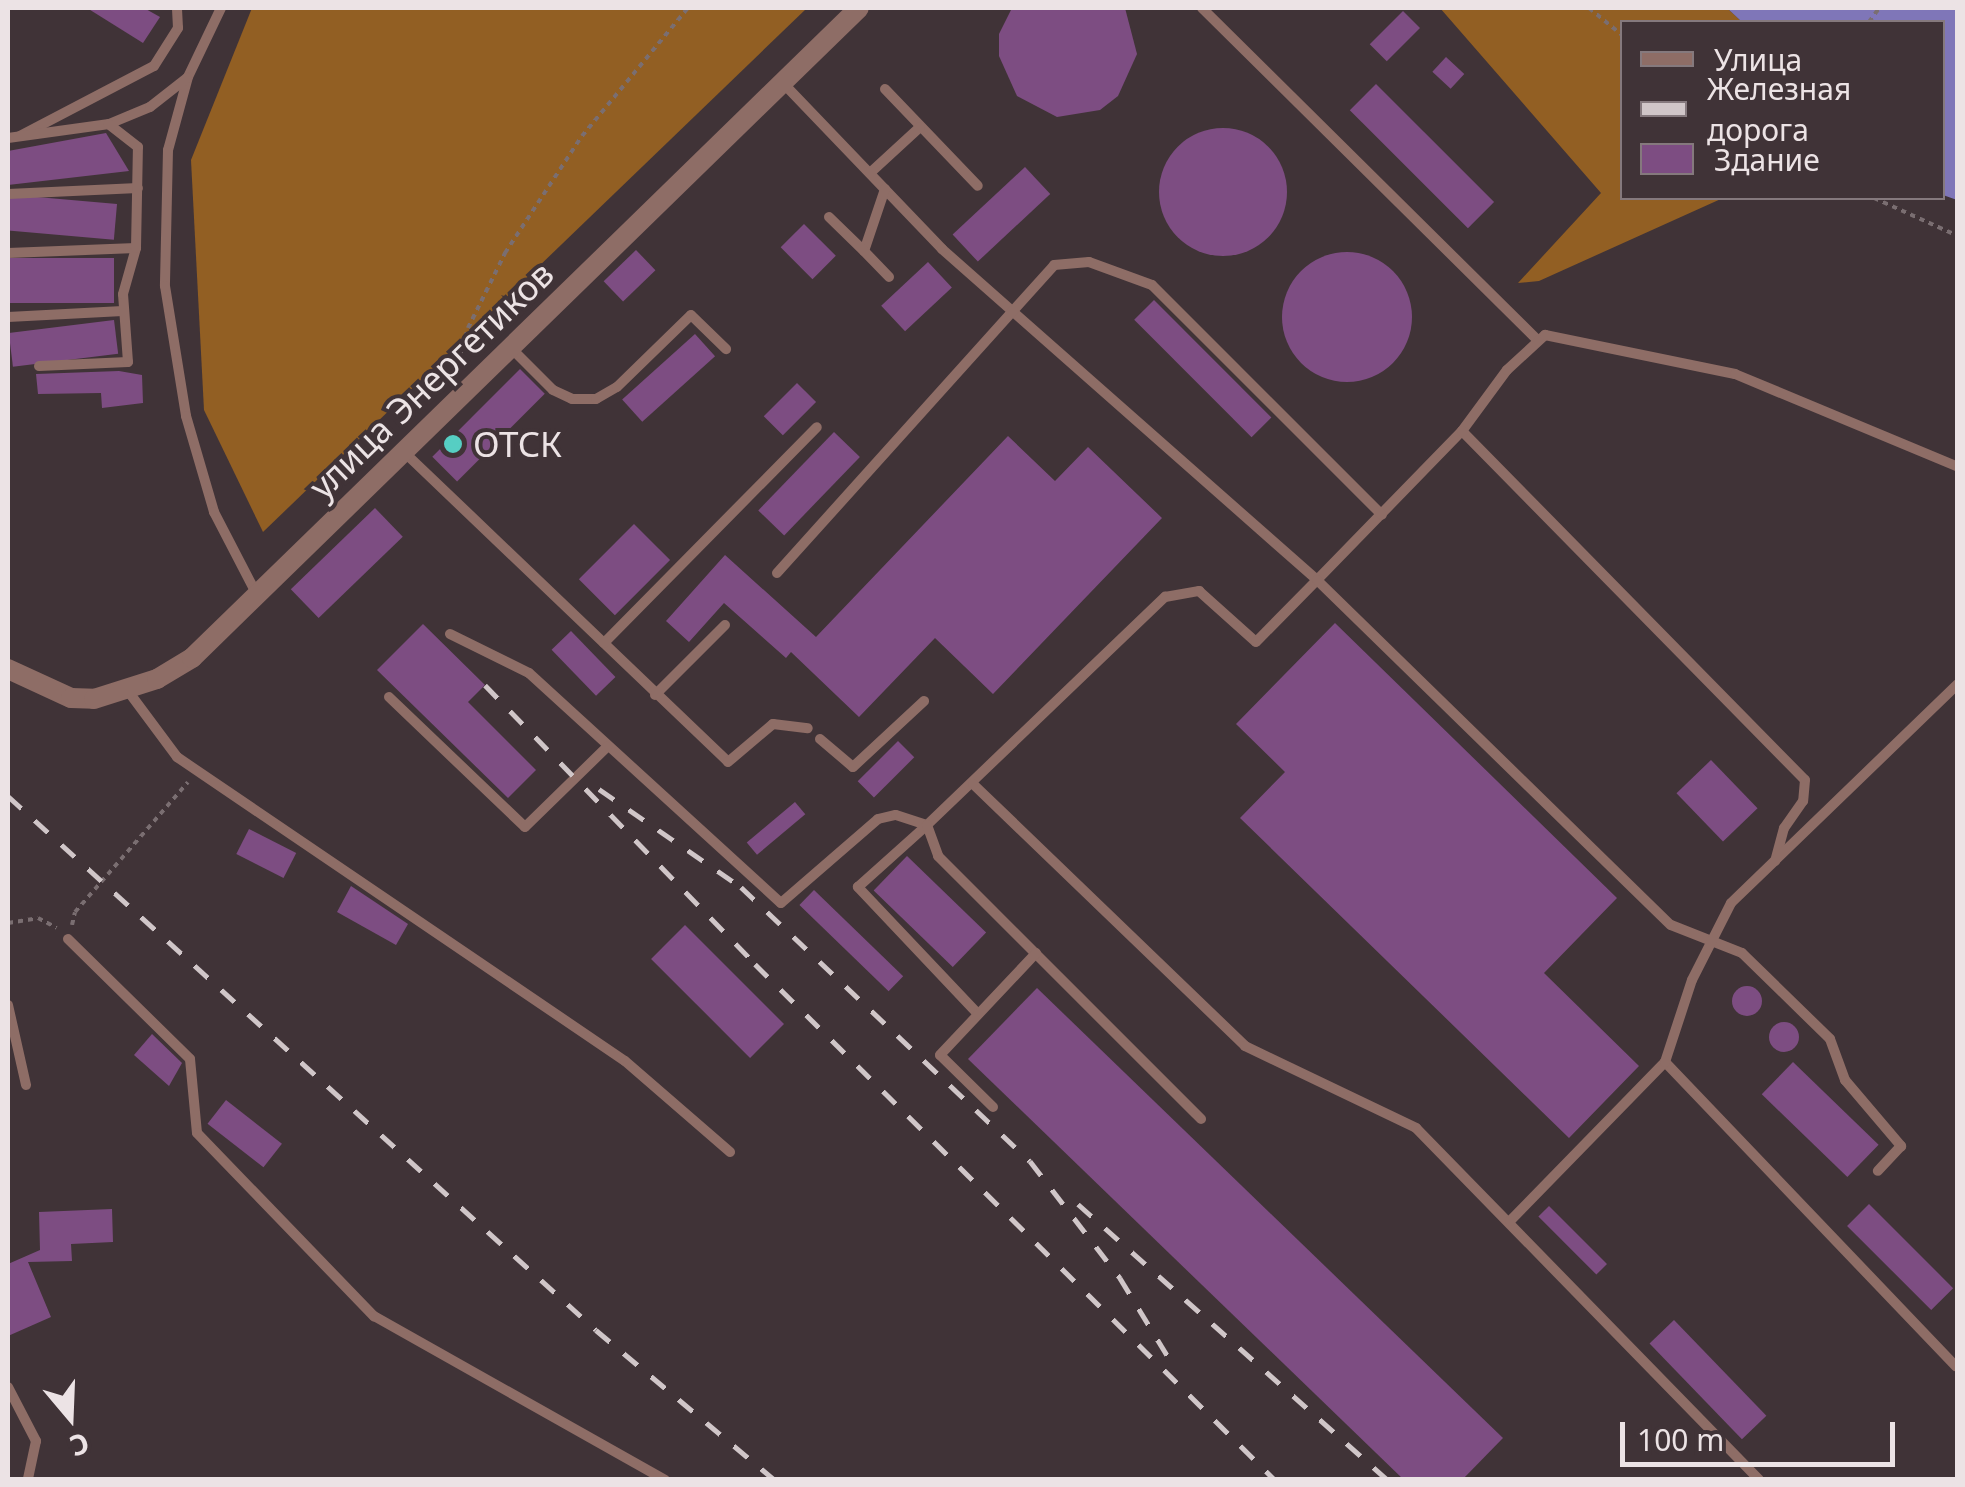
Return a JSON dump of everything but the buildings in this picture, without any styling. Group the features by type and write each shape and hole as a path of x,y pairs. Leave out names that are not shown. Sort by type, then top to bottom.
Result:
{"street":[{"name":"улица Энергетиков","path":"8,669 71,698 128,691 192,658 859,8"}],"lane":[{"path":"14,137 154,66 178,28 178,8"},
{"path":"221,8 188,77 168,150 165,286 186,416 214,512 256,593"},
{"path":"1202,8 1536,339"},
{"path":"14,137 109,124 150,107 188,77"},
{"path":"783,83 1010,310 1317,580 1670,925 1742,953 1830,1039 1845,1080 1900,1146 1878,1171"},
{"path":"885,89 978,186"},
{"path":"39,366 128,362 123,311 136,248 138,147 109,124"},
{"path":"870,173 920,127"},
{"path":"8,194 138,188"},
{"path":"864,251 885,189"},
{"path":"829,217 889,277"},
{"path":"8,252 136,248"},
{"path":"777,573 1054,264 1089,262 1152,285 1382,514"},
{"path":"8,317 123,311"},
{"path":"511,348 553,390 572,399 596,399 617,387 691,314 726,349"},
{"path":"978,1014 858,887 974,784 1165,597 1198,591 1256,642 1462,431 1536,339 1556,335 1735,374 1958,467"},
{"path":"604,643 817,427"},
{"path":"1462,431 1805,780 1803,801 1784,828 1774,862"},
{"path":"404,452 728,762 774,724 808,728"},
{"path":"655,696 725,625"},
{"path":"450,634 529,673 781,902 878,819 896,815 928,825"},
{"path":"1510,1220 1664,1062 1710,940 1731,903 1958,684"},
{"path":"128,691 158,737 198,772 625,1061 730,1152"},
{"path":"389,698 525,827 607,746"},
{"path":"820,739 853,767 924,701"},
{"path":"974,784 1246,1046 1416,1128 1760,1480"},
{"path":"928,825 938,856 1201,1119"},
{"path":"68,939 190,1059 197,1132 374,1316 664,1480"},
{"path":"993,1107 940,1055 1036,953"},
{"path":"8,1005 26,1085"},
{"path":"1664,1062 1956,1366"},
{"path":"8,1388 36,1442 28,1480"}],"path":[{"path":"440,416 468,328 505,253 582,136 688,8"},
{"path":"1588,8 1620,33"},
{"path":"1878,200 1958,236"},
{"path":"8,922 38,918 68,939 76,912 198,772"}],"shaded area":[{"path":"252,8 807,8 263,532 204,410 191,160"},
{"path":"1440,8 1727,8 1740,20 1620,20 1620,200 1719,200 1539,281 1518,283 1601,193"},
{"path":"1727,8 1957,8 1957,200 1945,196 1945,20 1740,20"}],"railway":[{"path":"485,685 755,964 1275,1480"},
{"path":"599,789 741,887 1030,1161 1120,1278 1170,1360"},
{"path":"8,796 596,1330 775,1480"},
{"path":"1078,1204 1388,1480"}],"place":[{"name":"ОТСК","path":"453,444"}]}
